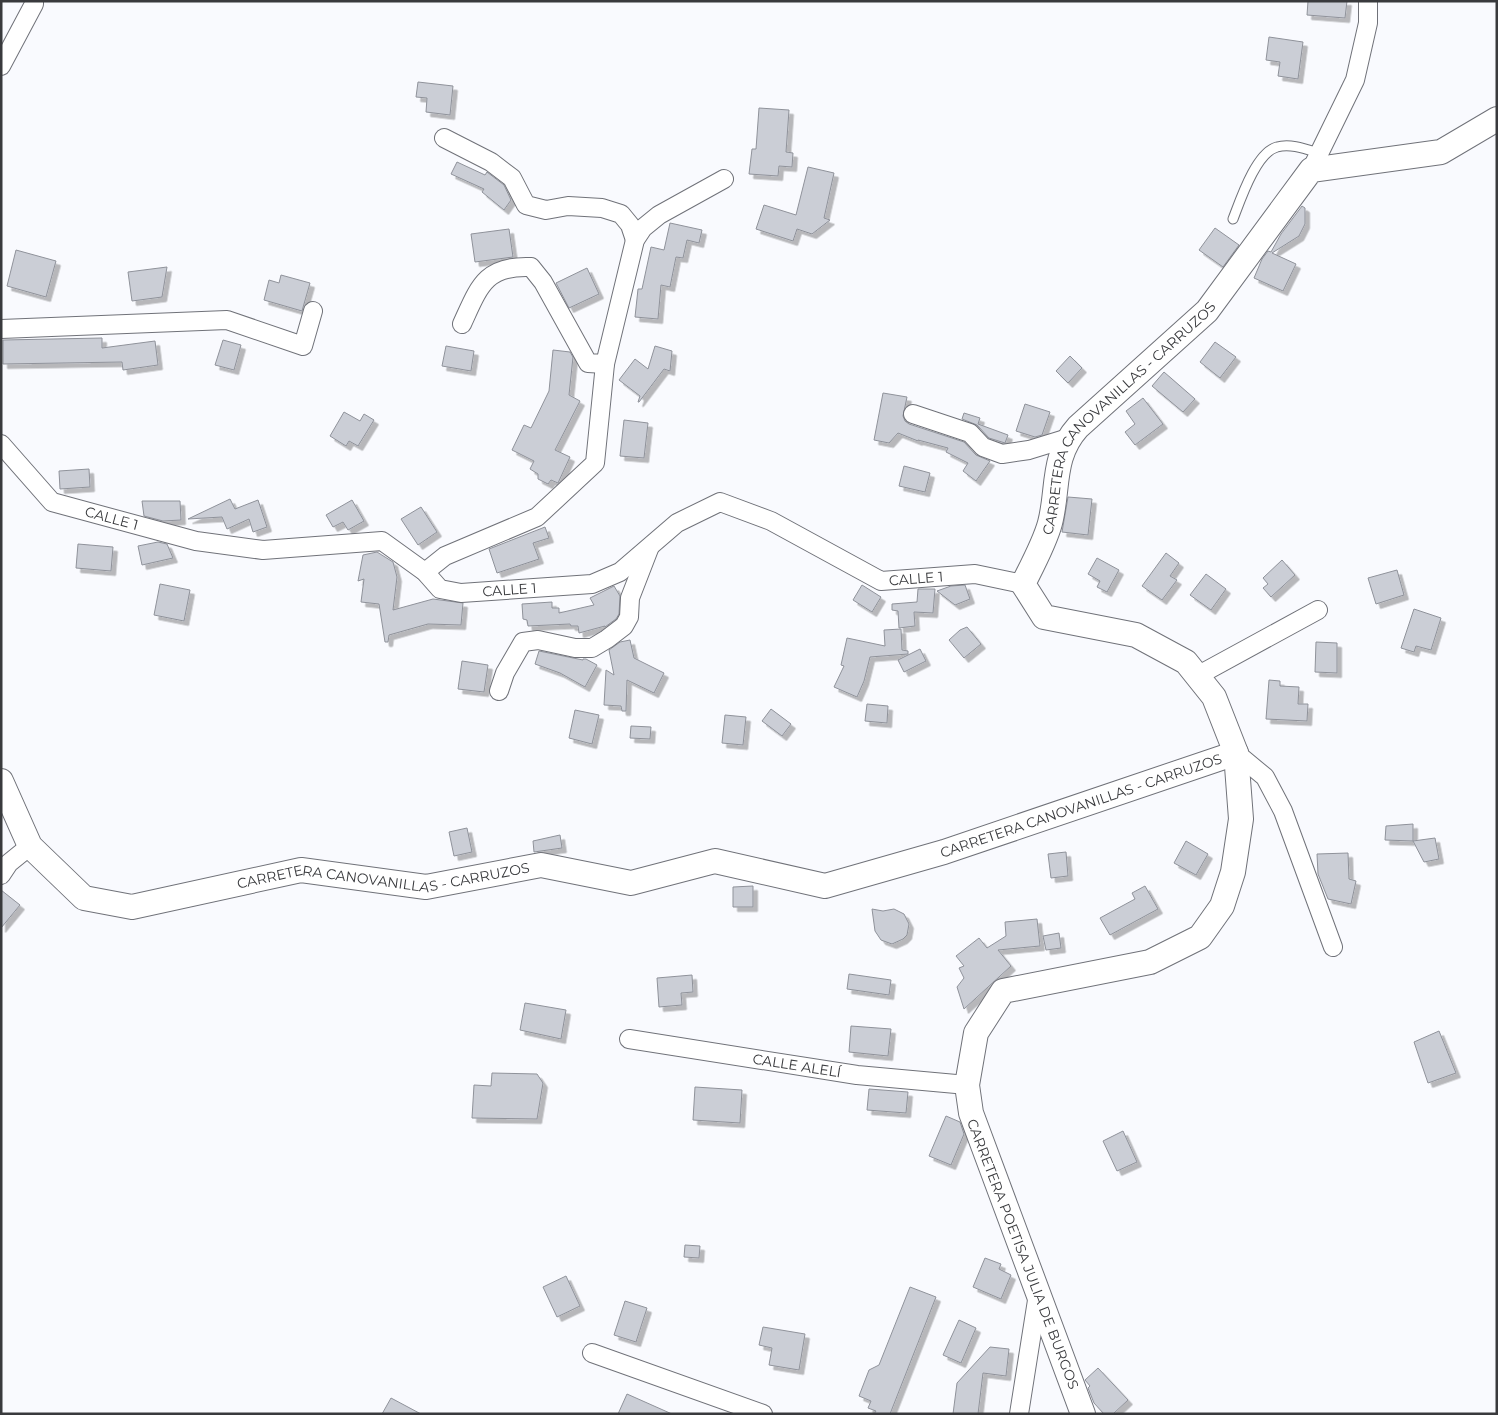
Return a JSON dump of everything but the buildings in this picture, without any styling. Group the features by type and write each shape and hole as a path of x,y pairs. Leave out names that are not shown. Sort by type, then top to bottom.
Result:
{"street":[{"path":"1,66 34,1"},
{"path":"1315,161 1355,80 1368,23 1368,1"},
{"path":"1315,161 1441,152 1497,119"},
{"path":"444,138 491,162 512,178 526,204 546,210 568,206 602,208 621,214 630,225 635,240"},
{"name":"CARRETERA CANOVANILLAS - CARRUZOS","path":"1,781 30,846 84,898 132,907 301,870 426,887 541,865 631,883 715,861 825,886 944,852 1236,753 1214,697 1186,662 1136,635 1044,617 1024,584 1050,524 1058,468 1068,438 1207,311 1315,161"},
{"path":"426,572 445,556 538,517 595,464 604,364 635,240 643,228 659,215 724,179"},
{"path":"462,324 479,286 496,272 517,267 531,267 543,282 588,363 604,364"},
{"path":"1,329 226,320 303,346 313,312"},
{"path":"913,414 970,433 983,447 1002,454 1029,450 1068,438"},
{"name":"CALLE 1","path":"1,444 52,502 196,541 263,550 382,541 426,572 440,589 461,592 592,584 620,572 677,523 720,502 771,521 881,581 975,574 1024,584"},
{"path":"498,691 523,642 538,640 575,648 592,648 624,626 629,617 630,598 634,584 650,546"},
{"path":"1197,676 1318,610"},
{"path":"1236,753 1265,777 1283,811 1333,947"},
{"name":"CARRETERA POETISA JULIA DE BURGOS","path":"1083,1414 970,1113 967,1084 976,1033 1003,991 1150,962 1200,937 1222,906 1233,872 1241,819 1236,753"},
{"path":"4,864 30,846"},
{"name":"CALLE ALELÍ","path":"629,1039 857,1075 967,1084"},
{"path":"1019,1414 1038,1294"},
{"path":"592,1353 763,1414"}],"lane":[{"path":"1233,219 1248,182 1264,155 1276,147 1296,147 1315,161"}]}
